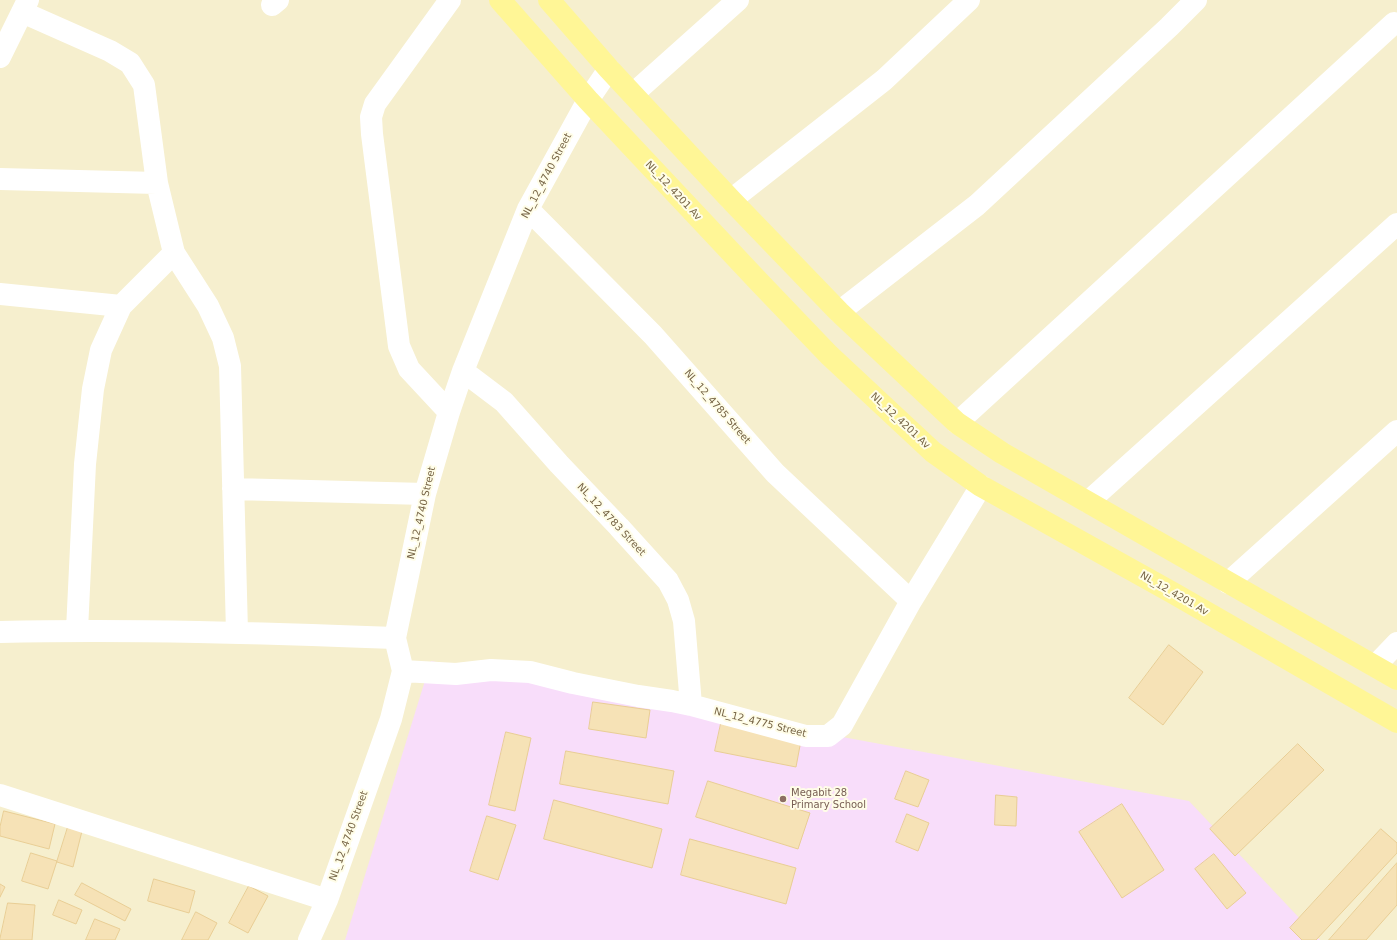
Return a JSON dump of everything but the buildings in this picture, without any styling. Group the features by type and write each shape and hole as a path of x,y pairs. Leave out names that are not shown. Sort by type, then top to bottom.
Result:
{"main road":[{"name":"NL_12_4201 Av","path":"500,0 588,100 760,283 829,355 933,452 981,486 1174,593 1397,722"},
{"path":"550,0 609,69 730,200 839,312 957,423 1002,453 1397,679"}],"street":[{"path":"449,412 409,369 399,346 371,117 375,104 450,0"},
{"path":"633,94 738,0"},
{"path":"730,200 884,80 969,0"},
{"path":"839,312 977,205 1169,27 1196,0"},
{"path":"0,57 25,6 130,63 144,85 157,183 174,253 208,306 223,338 230,366 237,632"},
{"path":"957,423 1394,23"},
{"name":"NL_12_4740 Street","path":"309,940 327,900 391,719 403,671 395,638 425,494 449,412 463,371 528,209 588,100 609,69"},
{"path":"0,179 157,183"},
{"name":"NL_12_4785 Street","path":"528,209 654,335 775,473 911,601"},
{"path":"1088,502 1397,224"},
{"path":"77,630 85,464 92,389 101,350 120,306 174,253"},
{"path":"0,294 120,306"},
{"name":"NL_12_4783 Street","path":"463,371 504,402 559,464 668,581 678,600 684,622 691,705"},
{"path":"1228,583 1397,431"},
{"name":"NL_12_4775 Street","path":"403,671 456,674 491,670 530,672 573,683 691,705 806,736 828,736 842,725 911,601 981,486"},
{"path":"233,489 425,494"},
{"path":"0,632 77,630 237,632 395,638"},
{"path":"1375,666 1397,642"},
{"path":"0,795 327,900"}],"shaded area":[{"path":"0,0 1397,0 1397,940 0,940"},
{"name":"Megabit 28 Primary School","path":"431,661 1189,801 1320,940 345,940"}],"place":[{"name":"Megabit 28 Primary School","path":"783,799"}]}
